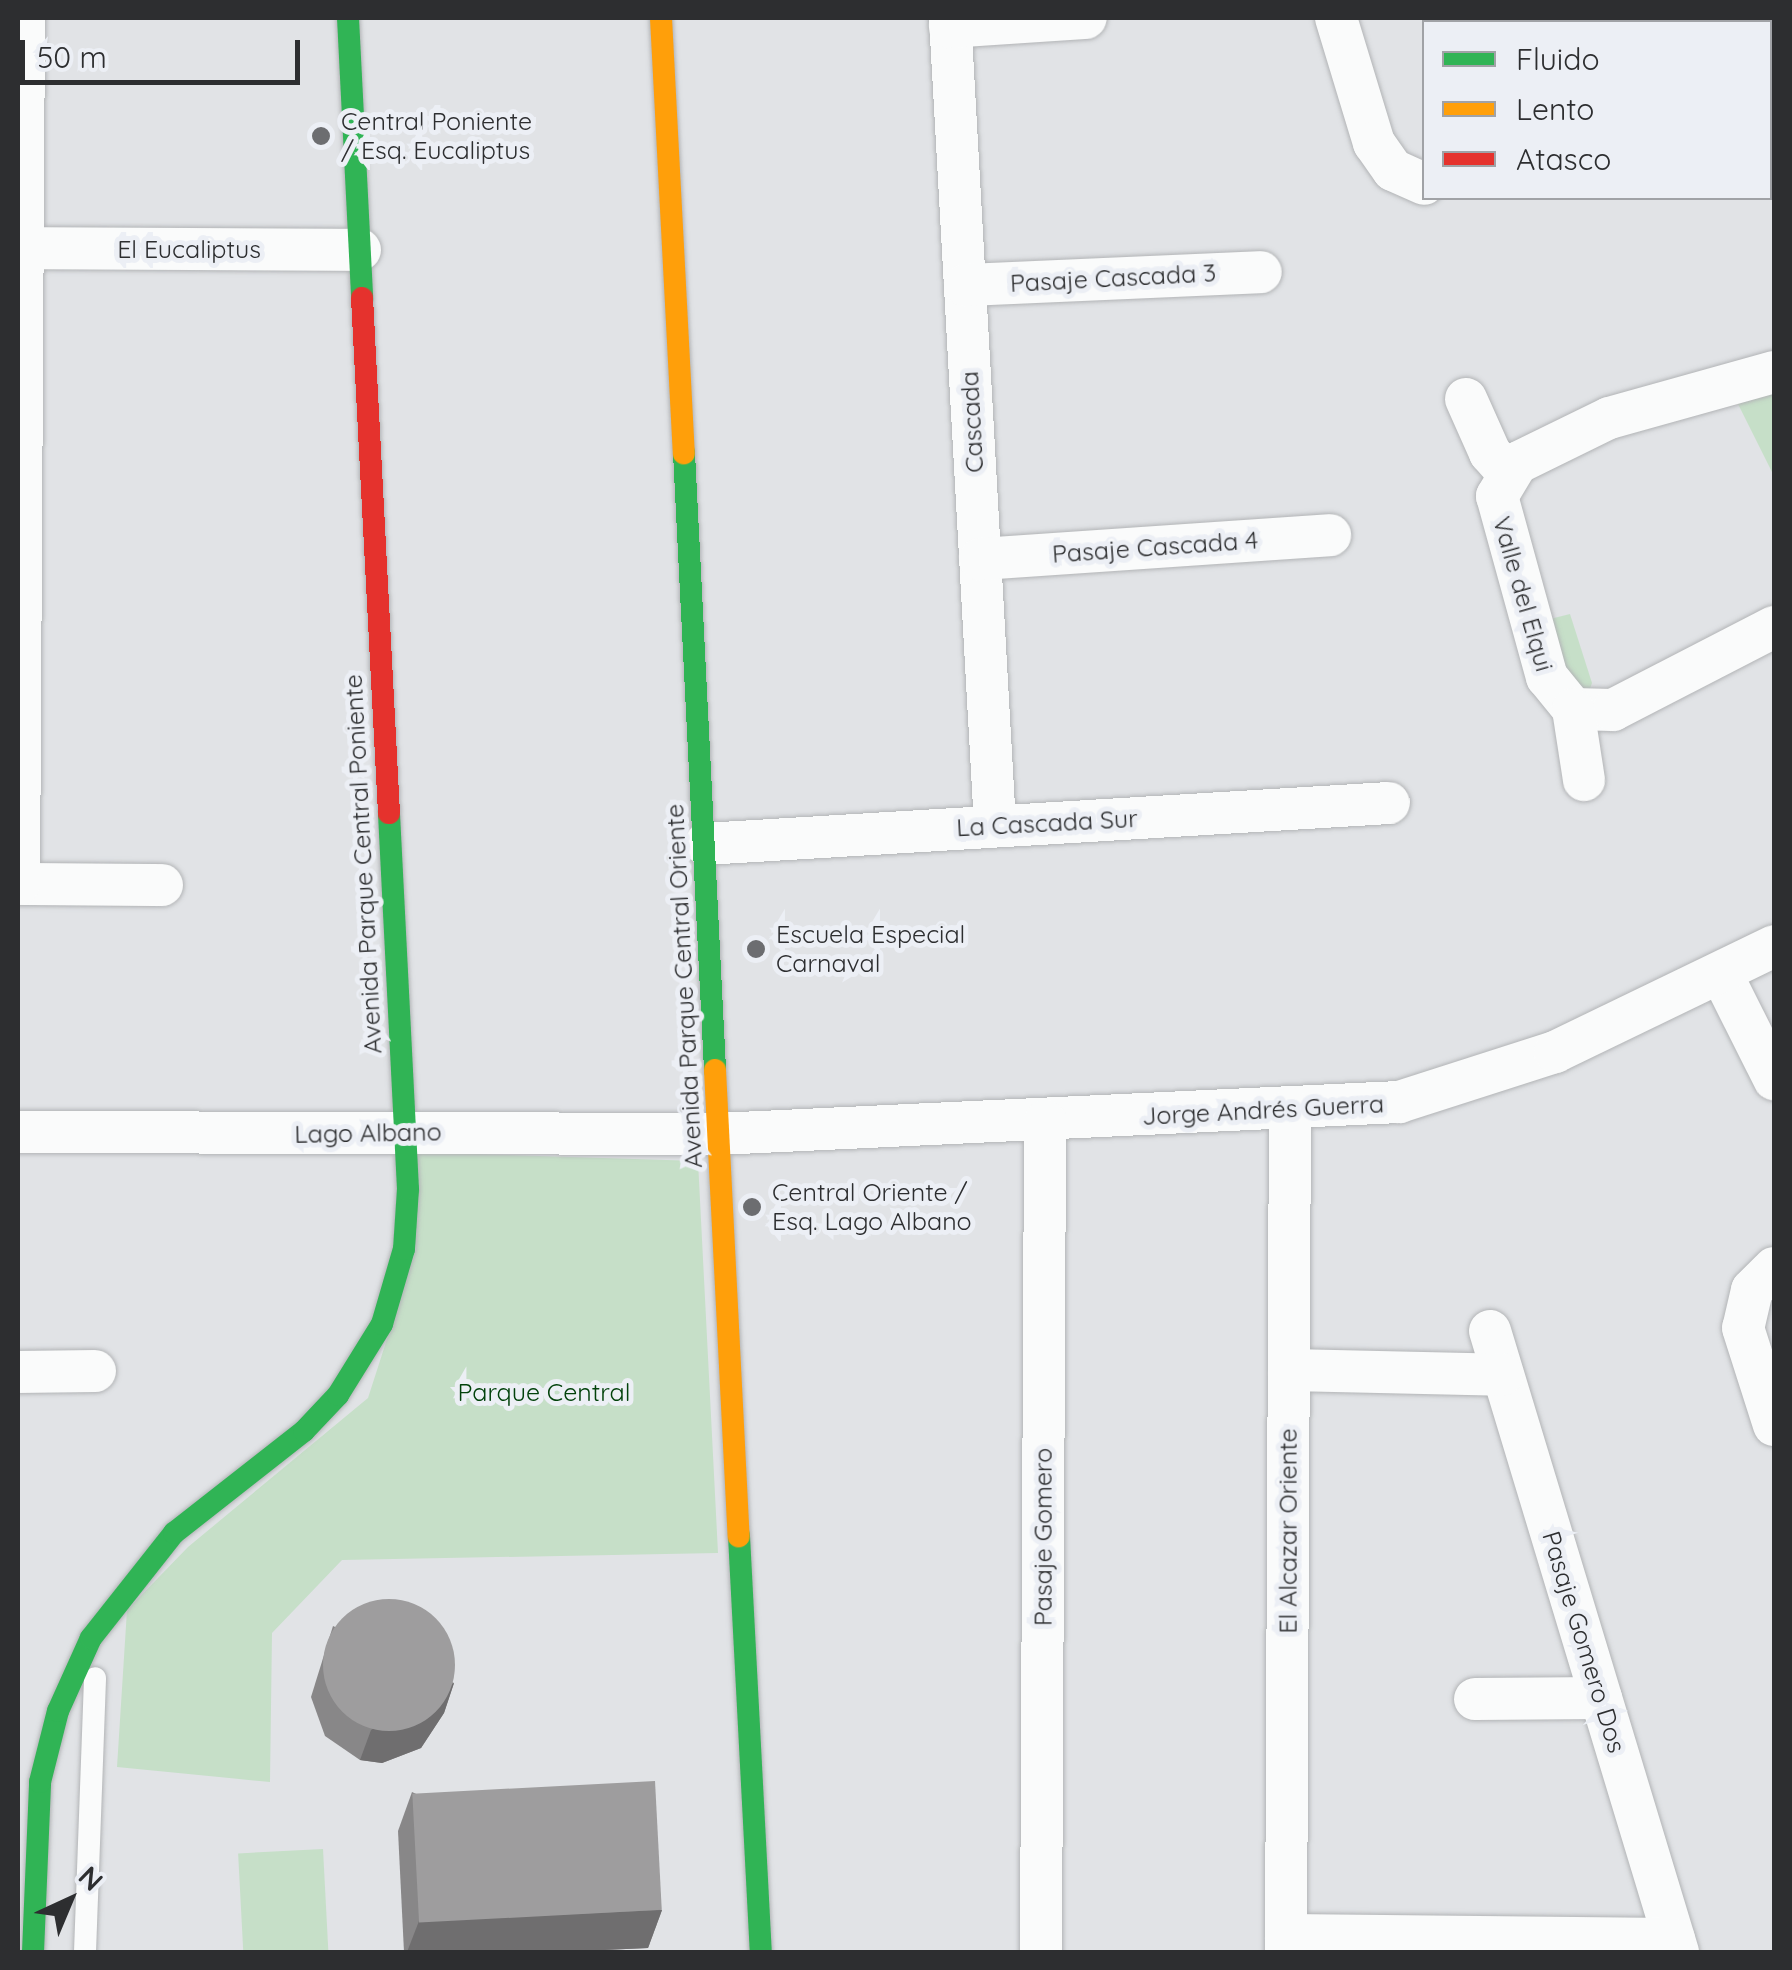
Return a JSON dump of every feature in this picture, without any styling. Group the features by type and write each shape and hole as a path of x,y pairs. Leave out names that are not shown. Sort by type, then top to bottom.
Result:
{"street":[{"path":"24,18 18,884 162,885"},
{"name":"Avenida Parque Central Poniente","path":"33,1952 34,1825 45,1758 74,1672 120,1594 174,1532 304,1432 353,1376 399,1274 408,1224 348,18"},
{"name":"Avenida Parque Central Oriente","path":"661,18 761,1952"},
{"path":"950,22 1086,18"},
{"path":"1336,18 1374,143 1393,170 1422,183"},
{"name":"Cascada","path":"950,22 995,826"},
{"name":"El Eucaliptus","path":"20,248 360,250"},
{"name":"Pasaje Cascada 3","path":"964,285 1262,272"},
{"path":"1466,399 1490,453 1507,472 1644,404 1774,372"},
{"name":"Valle del Elqui","path":"1507,472 1497,496 1499,515 1547,676 1573,710 1584,780"},
{"name":"Pasaje Cascada 4","path":"980,558 1330,534"},
{"path":"1573,710 1613,710 1774,626"},
{"name":"La Cascada Sur","path":"705,844 1388,803"},
{"name":"Jorge Andrés Guerra","path":"718,1134 1399,1102 1448,1091 1555,1052 1774,946"},
{"path":"1722,973 1774,1079"},
{"name":"El Alcazar Oriente","path":"1286,1944 1290,1109"},
{"name":"Pasaje Gomero","path":"1041,1952 1045,1121"},
{"name":"Lago Albano","path":"18,1132 718,1134"},
{"path":"1771,1398 1744,1315 1752,1290 1774,1268"},
{"name":"Pasaje Gomero Dos","path":"1490,1332 1676,1946"},
{"path":"1289,1370 1502,1374"},
{"path":"18,1372 95,1372"},
{"path":"1476,1700 1601,1698"},
{"path":"1286,1944 1676,1946"}],"lane":[{"name":"Avenida Parque Central Poniente","path":"85,1952 92,1693 120,1594"}],"green space":[{"path":"1774,389 1774,476 1736,400"},
{"path":"1570,614 1592,683 1587,697 1561,670 1542,621"},
{"name":"Parque Central","path":"417,1152 698,1161 718,1553 342,1560 272,1633 270,1782 117,1767 127,1610 188,1547 368,1398 416,1249"},
{"path":"323,1849 328,1952 243,1952 238,1853"}],"building":[{"path":"389,1599 414,1604 436,1618 450,1640 455,1665 450,1690 436,1712 414,1726 389,1731 364,1726 342,1712 328,1690 323,1665 328,1640 342,1618 364,1604"},
{"path":"655,1781 662,1910 419,1923 412,1794"}],"traffic: fast":[{"path":"348,18 362,298"},
{"path":"684,453 715,1070"},
{"path":"33,1952 40,1782 58,1711 91,1638 174,1533 304,1431 338,1395 382,1324 404,1249 408,1189 389,813"},
{"path":"739,1536 761,1952"}],"traffic: slow":[{"path":"661,18 684,453"},
{"path":"715,1070 739,1536"}],"traffic: jam":[{"path":"362,298 389,813"}],"place":[{"name":"Central Poniente / Esq. Eucaliptus","path":"321,136"},
{"name":"Escuela Especial Carnaval","path":"756,949"},
{"name":"Central Oriente / Esq. Lago Albano","path":"752,1207"}]}
